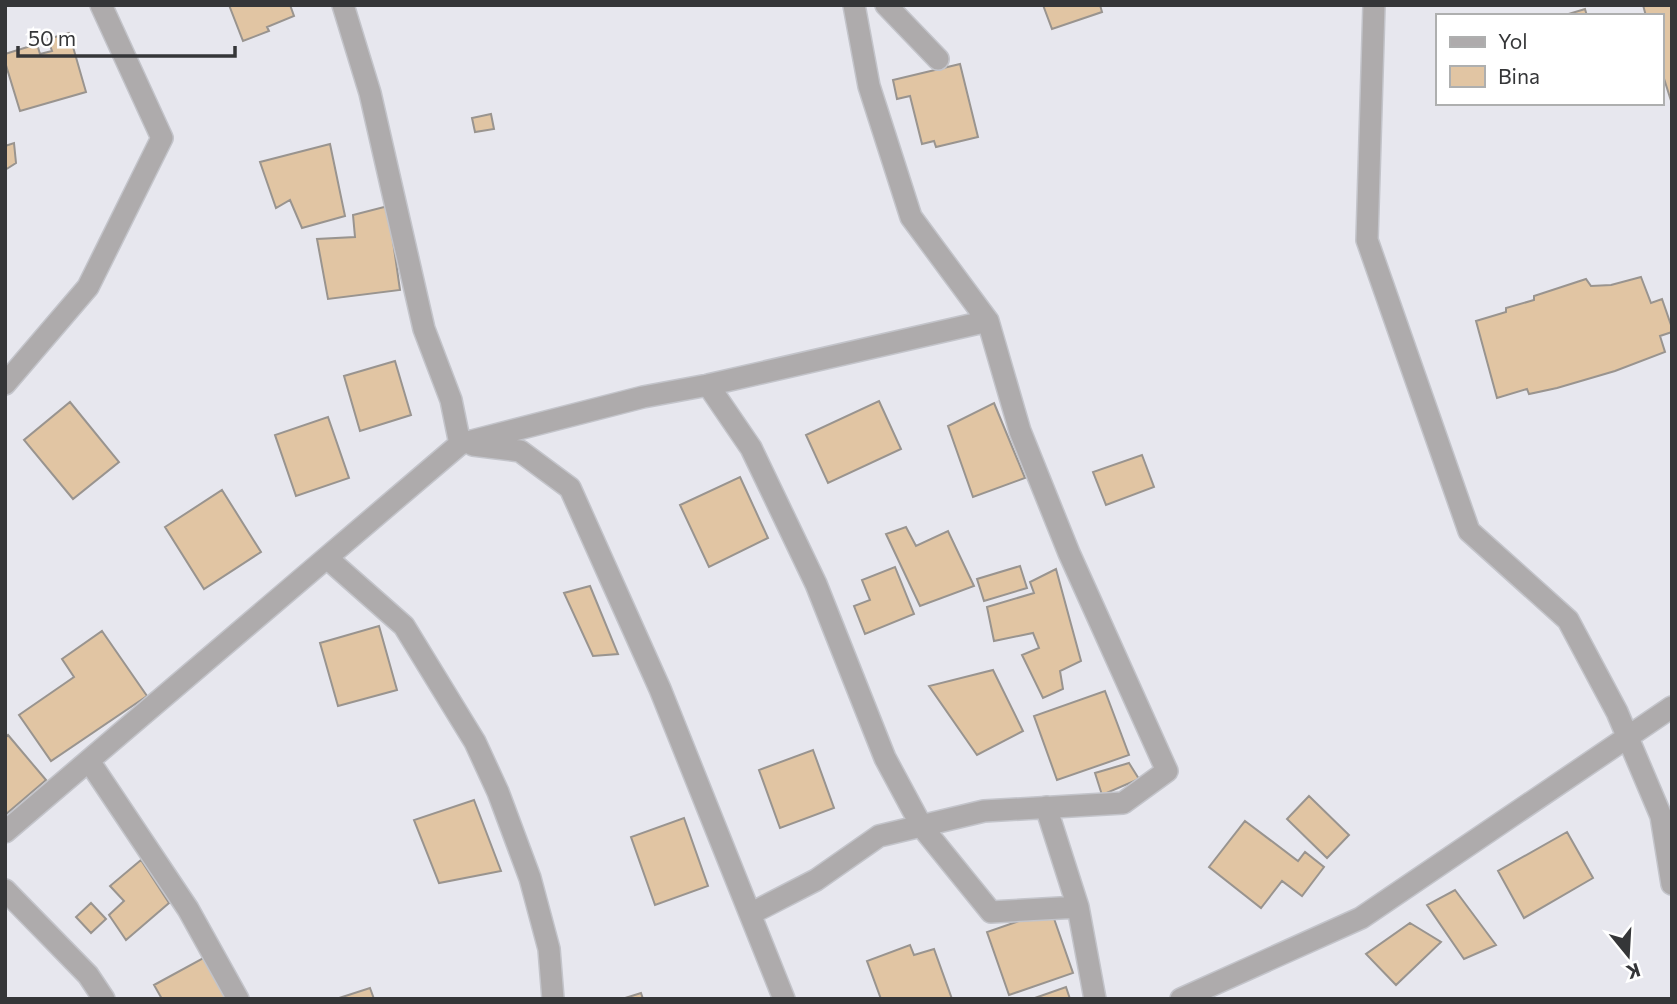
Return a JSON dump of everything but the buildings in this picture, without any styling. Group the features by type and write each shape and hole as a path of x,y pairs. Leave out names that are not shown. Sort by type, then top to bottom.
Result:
{"street":[{"path":"5,384 88,287 162,138 101,5"},
{"path":"343,5 370,93 425,329 451,400 460,444"},
{"path":"750,914 816,880 879,836 984,811 1123,803 1167,771 1064,541 1020,431 988,321 911,217 869,86 854,5"},
{"path":"886,5 938,59"},
{"path":"1374,5 1367,240 1469,531 1568,620 1617,712 1661,816 1672,884"},
{"path":"5,832 460,444 643,397 708,385 988,321"},
{"path":"708,385 751,448 816,584 885,758 922,827 991,912 1078,907"},
{"path":"460,444 520,451 570,488 660,689 783,999"},
{"path":"327,558 404,626 475,742 498,792 530,878 549,949 553,999"},
{"path":"1181,999 1361,918 1672,707"},
{"path":"89,761 188,909 238,999"},
{"path":"1046,807 1078,907 1095,999"},
{"path":"5,890 88,975 104,999"}]}
